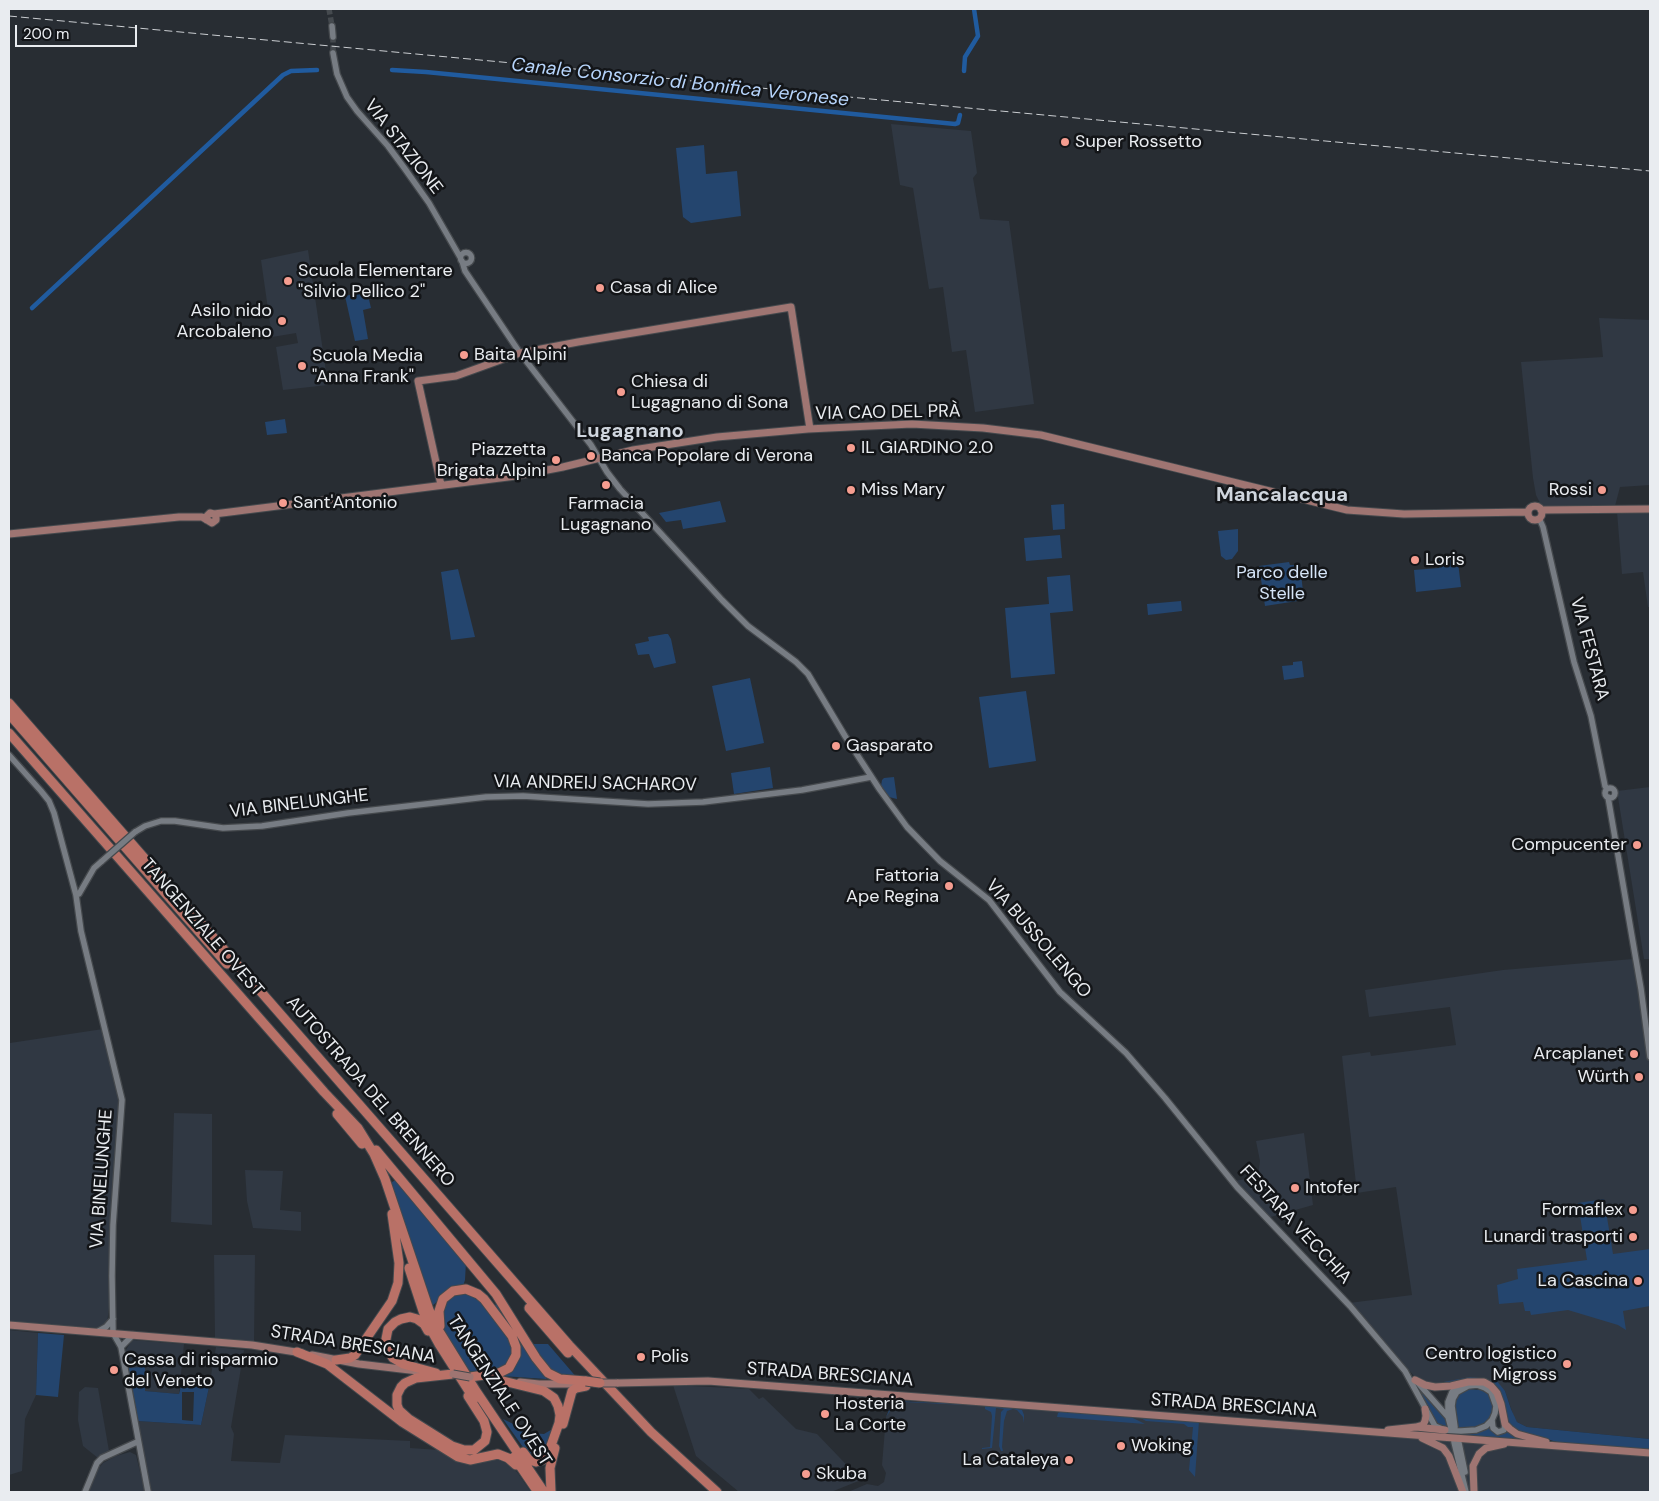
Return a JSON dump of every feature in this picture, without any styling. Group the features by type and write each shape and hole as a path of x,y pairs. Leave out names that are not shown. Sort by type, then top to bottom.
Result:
{"highway":[{"name":"AUTOSTRADA DEL BRENNERO","path":"9,703 563,1338 651,1432 717,1492"},
{"name":"AUTOSTRADA DEL BRENNERO","path":"9,714 558,1342 644,1433 709,1492"},
{"name":"TANGENZIALE OVEST","path":"9,732 324,1092 358,1128 374,1154 385,1179 429,1310 439,1331 471,1376 537,1492"},
{"name":"TANGENZIALE OVEST","path":"9,739 359,1140 378,1176 423,1311 432,1332 447,1358 471,1376 476,1391 544,1492"},
{"path":"358,1128 496,1294 536,1358 548,1373 560,1379 586,1384 600,1383"},
{"path":"336,1360 350,1358 355,1355 392,1302 398,1283 399,1263 392,1214"},
{"path":"453,1374 435,1374 416,1378 403,1384 397,1395 398,1408 409,1419 452,1446 470,1451 477,1449 483,1444 488,1432 484,1421 469,1399 471,1376 441,1330 439,1320 440,1307 444,1300 453,1291 462,1289 473,1291 484,1299 509,1332 516,1347 515,1358 509,1368 499,1373 471,1376"},
{"path":"435,1374 407,1366 393,1358 388,1351 386,1342 386,1335 390,1327 397,1320 406,1317 420,1321 447,1358"},
{"path":"298,1352 327,1364 402,1422 458,1457 470,1460 498,1454 508,1458 516,1465 537,1492"},
{"path":"476,1391 527,1458 536,1462 543,1460 550,1451 558,1423 559,1411 556,1402 551,1395 544,1391 499,1380"},
{"path":"551,1492 550,1474 552,1459 571,1394 576,1388 586,1384"}],"main road":[{"path":"441,485 418,381 456,376 520,353 791,307 810,429"},
{"name":"VIA CAO DEL PRÀ","path":"9,534 179,517 212,516 229,512 516,476 633,450 740,434 883,425 950,426 1041,435 1347,510 1404,514 1528,512"},
{"path":"1541,510 1541,515 1536,519 1530,517 1528,512 1534,506 1541,510 1650,509"},
{"name":"STRADA BRESCIANA","path":"9,1325 252,1345 384,1368 435,1374"},
{"name":"STRADA BRESCIANA","path":"453,1374 539,1384 586,1384"},
{"name":"STRADA BRESCIANA","path":"600,1383 669,1380 708,1381 1650,1453"},
{"path":"1415,1380 1435,1387 1476,1381 1484,1382 1497,1393 1505,1424 1510,1429 1517,1434 1556,1445"},
{"path":"1416,1427 1423,1425 1425,1421 1425,1409"},
{"path":"1382,1432 1396,1428 1450,1428"},
{"path":"1410,1434 1433,1442 1443,1448 1450,1456 1465,1492"},
{"path":"1474,1492 1473,1466 1479,1454 1486,1448 1516,1442"}],"street":[{"path":"332,26 333,37"},
{"name":"VIA STAZIONE","path":"333,53 337,74 347,98 356,111 393,152 429,203 450,241 462,257 465,271 520,353 591,445 599,459"},
{"name":"VIA STAZIONE","path":"462,257 470,254 471,279"},
{"path":"462,257 466,263 470,261"},
{"name":"VIA BUSSOLENGO","path":"599,459 636,508 722,600 748,626 796,662 808,674 871,777 907,827 940,861 988,900 1060,992 1126,1053 1165,1098"},
{"name":"VIA FESTARA","path":"1538,518 1543,528 1574,662 1591,716 1605,786 1607,789 1612,788 1615,792 1612,797 1608,797 1641,989 1650,1057"},
{"name":"VIA BINELUNGHE","path":"9,755 49,801 54,813 76,895 81,931 122,1100 113,1226 113,1333"},
{"name":"VIA ANDREIJ SACHAROV","path":"436,802 514,796 648,804 703,802 802,790 871,777"},
{"name":"VIA BINELUNGHE","path":"76,895 79,894 94,868 135,832 145,826 161,821 175,821 223,828 262,826 436,802"},
{"name":"FESTARA VECCHIA","path":"1165,1098 1237,1187 1350,1306 1405,1371 1448,1417"},
{"path":"97,1332 106,1327 113,1319"},
{"path":"113,1333 121,1347 137,1442 148,1492"},
{"path":"121,1347 133,1334"},
{"name":"FESTARA VECCHIA","path":"1405,1371 1435,1426 1450,1428"},
{"path":"1450,1428 1448,1402 1455,1388 1460,1384"},
{"path":"1450,1428 1453,1398 1457,1392 1468,1386 1477,1385 1491,1392 1496,1406 1492,1420 1493,1428 1498,1432 1504,1430 1505,1424"},
{"path":"1450,1428 1461,1431 1476,1430 1486,1426 1492,1420"},
{"path":"85,1492 97,1463 102,1458 137,1442"},
{"path":"1465,1492 1457,1442 1470,1492"}],"shaded area":[{"path":"891,124 971,131 977,173 973,178 980,219 1009,221 1034,404 975,412 966,350 952,352 943,287 929,289 913,188 900,185"},
{"path":"308,250 328,385 283,390 276,347 298,343 296,333 272,337 261,260"},
{"path":"1599,318 1650,320 1650,485 1620,487 1615,506 1549,507 1541,505 1536,495 1533,478 1521,362 1603,357"},
{"path":"1617,512 1650,512 1650,607 1648,607 1643,572 1622,574"},
{"path":"1650,787 1650,959 1644,959 1617,791"},
{"path":"1633,959 1650,1053 1650,1439 1527,1427 1517,1422 1505,1391 1492,1384 1470,1377 1440,1384 1422,1381 1414,1376 1349,1303 1412,1295 1396,1187 1357,1193 1342,1056 1370,1052 1371,1056 1456,1045 1450,1007 1369,1017 1365,990 1503,970"},
{"path":"103,1029 121,1103 111,1293 107,1323 104,1327 98,1328 9,1322 9,1037 10,1043"},
{"path":"174,1113 212,1114 212,1225 171,1222"},
{"path":"1304,1133 1313,1205 1267,1218 1234,1181 1258,1177 1260,1161 1256,1141"},
{"path":"245,1170 283,1171 280,1210 301,1212 301,1231 253,1228 247,1201"},
{"path":"214,1255 255,1255 254,1342 215,1338"},
{"path":"9,1330 38,1333 36,1395 25,1419 22,1471 9,1475"},
{"path":"132,1340 184,1344 179,1394 145,1391 127,1368 124,1353"},
{"path":"216,1347 244,1350 231,1427 234,1434 231,1461 280,1463 285,1435 410,1441 410,1448 439,1450 458,1461 468,1464 500,1460 517,1472 531,1492 152,1492 137,1421 201,1425"},
{"path":"673,1385 749,1389 759,1399 763,1397 796,1429 817,1434 861,1480 831,1492 739,1492 696,1456"},
{"path":"85,1387 98,1388 109,1451 98,1458 83,1446 78,1420 79,1392"},
{"path":"897,1401 962,1402 1650,1455 1650,1492 848,1492 867,1484 878,1486 884,1482 886,1473 882,1465 886,1417 892,1404"},
{"path":"130,1452 136,1455 145,1492 89,1492 98,1469 103,1463 116,1456"}],"green space":[{"path":"704,145 706,174 737,171 741,216 691,223 683,217 676,148"},
{"path":"367,291 371,308 363,310 368,339 355,341 345,296"},
{"path":"285,419 287,433 267,435 265,422"},
{"path":"720,501 726,522 683,529 681,520 666,522 659,513"},
{"path":"1064,504 1065,529 1053,530 1051,505"},
{"path":"1238,529 1238,551 1232,559 1226,560 1221,556 1218,531"},
{"path":"1060,535 1062,558 1026,561 1024,538"},
{"path":"1457,554 1461,587 1416,592 1414,570 1439,568 1438,556"},
{"name":"Parco delle Stelle","path":"1289,562 1290,565 1300,565 1304,600 1265,606 1259,566"},
{"path":"458,569 475,637 451,640 441,572"},
{"path":"1070,575 1073,611 1050,613 1055,674 1011,678 1005,608 1049,604 1047,577"},
{"path":"1181,601 1182,611 1148,615 1147,604"},
{"path":"668,634 671,639 676,663 654,668 649,654 638,655 635,644 649,641 648,637"},
{"path":"1302,661 1304,677 1284,680 1282,666 1293,665 1293,662"},
{"path":"750,678 764,743 726,751 712,686"},
{"path":"1026,691 1036,761 989,768 979,697"},
{"path":"770,767 773,788 734,794 731,773"},
{"path":"894,777 897,799 889,797 881,786 884,778"},
{"path":"396,1180 466,1262 463,1286 452,1288 431,1307 390,1183"},
{"path":"1604,1199 1613,1254 1650,1249 1650,1306 1623,1311 1626,1330 1618,1325 1568,1310 1531,1315 1530,1311 1525,1311 1523,1302 1499,1304 1497,1285 1518,1279 1517,1269 1587,1260 1578,1203"},
{"path":"465,1291 480,1298 515,1347 511,1364 487,1373 466,1371 441,1323 448,1298 455,1293"},
{"path":"500,1302 548,1376 546,1379 502,1376 519,1356 493,1306"},
{"path":"38,1333 64,1335 58,1397 36,1395"},
{"path":"530,1344 548,1344 578,1379 565,1378 550,1372"},
{"path":"145,1367 145,1391 179,1394 181,1386 209,1387 201,1425 137,1421 127,1368","holes":["182,1392 194,1392 193,1421 182,1420"]},
{"path":"1414,1376 1422,1381 1433,1384 1470,1377 1479,1378 1491,1384 1492,1381 1496,1380 1505,1391 1517,1422 1527,1427 1650,1439 1650,1450 1560,1443 1522,1433 1508,1424 1502,1399 1497,1389 1492,1385 1476,1380 1431,1386 1421,1382"},
{"path":"1413,1383 1444,1413 1449,1428 1437,1426"},
{"path":"1469,1389 1481,1390 1492,1399 1494,1407 1491,1419 1485,1425 1476,1428 1458,1429 1454,1407 1455,1401 1462,1391"},
{"path":"897,1401 962,1402 996,1405 1022,1410 1024,1423 1023,1417 1017,1410 1007,1411 1004,1421 1003,1451 1001,1451 999,1446 1001,1412 1004,1409 996,1408 992,1448 982,1449 990,1447 992,1416 991,1412 985,1409 985,1406 905,1402 905,1404 894,1405 886,1417 892,1404"},
{"path":"1062,1411 1129,1416 1145,1424 1057,1417 1058,1413"},
{"path":"1137,1416 1199,1421 1195,1477 1189,1470 1193,1427 1188,1427 1184,1424 1146,1421"},
{"path":"503,1419 532,1433 544,1434 554,1428 543,1457 530,1457"},
{"path":"1490,1426 1495,1434 1502,1434 1507,1430 1541,1442 1464,1436 1453,1433 1464,1434 1483,1430"},
{"path":"1405,1429 1453,1433 1451,1435 1405,1431"}],"waterway":[{"name":"Canale Consorzio di Bonifica Veronese","path":"964,71 965,57 978,36 974,9"},
{"name":"Canale Consorzio di Bonifica Veronese","path":"32,308 283,75 291,71 317,70"},
{"name":"Canale Consorzio di Bonifica Veronese","path":"392,70 955,124 958,123 960,115"}],"tunnel":[{"path":"329,9 332,26"},
{"path":"333,37 333,53"}],"railway":[{"path":"9,16 555,67 849,97 1650,171"}],"place":[{"name":"Super Rossetto","path":"1065,142"},
{"name":"Scuola Elementare \"Silvio Pellico 2\"","path":"288,281"},
{"name":"Casa di Alice","path":"600,288"},
{"name":"Asilo nido Arcobaleno","path":"282,321"},
{"name":"Baita Alpini","path":"464,355"},
{"name":"Scuola Media \"Anna Frank\"","path":"302,366"},
{"name":"Chiesa di Lugagnano di Sona","path":"621,392"},
{"name":"IL GIARDINO 2.0","path":"851,448"},
{"name":"Banca Popolare di Verona","path":"591,456"},
{"name":"Piazzetta Brigata Alpini","path":"556,460"},
{"name":"Farmacia Lugagnano","path":"606,485"},
{"name":"Miss Mary","path":"851,490"},
{"name":"Rossi","path":"1602,490"},
{"name":"Sant'Antonio","path":"283,503"},
{"name":"Loris","path":"1415,560"},
{"name":"Gasparato","path":"836,746"},
{"name":"Compucenter","path":"1637,845"},
{"name":"Fattoria Ape Regina","path":"949,886"},
{"name":"Arcaplanet","path":"1634,1054"},
{"name":"Würth","path":"1639,1077"},
{"name":"Intofer","path":"1295,1188"},
{"name":"Formaflex","path":"1633,1210"},
{"name":"Lunardi trasporti","path":"1633,1237"},
{"name":"La Cascina","path":"1638,1281"},
{"name":"Polis","path":"641,1357"},
{"name":"Centro logistico Migross","path":"1567,1364"},
{"name":"Cassa di risparmio del Veneto","path":"114,1370"},
{"name":"Hosteria La Corte","path":"825,1414"},
{"name":"Woking","path":"1121,1446"},
{"name":"La Cataleya","path":"1069,1460"},
{"name":"Skuba","path":"806,1474"}],"district":[{"name":"Lugagnano","path":"630,432"},
{"name":"Mancalacqua","path":"1282,496"}]}
